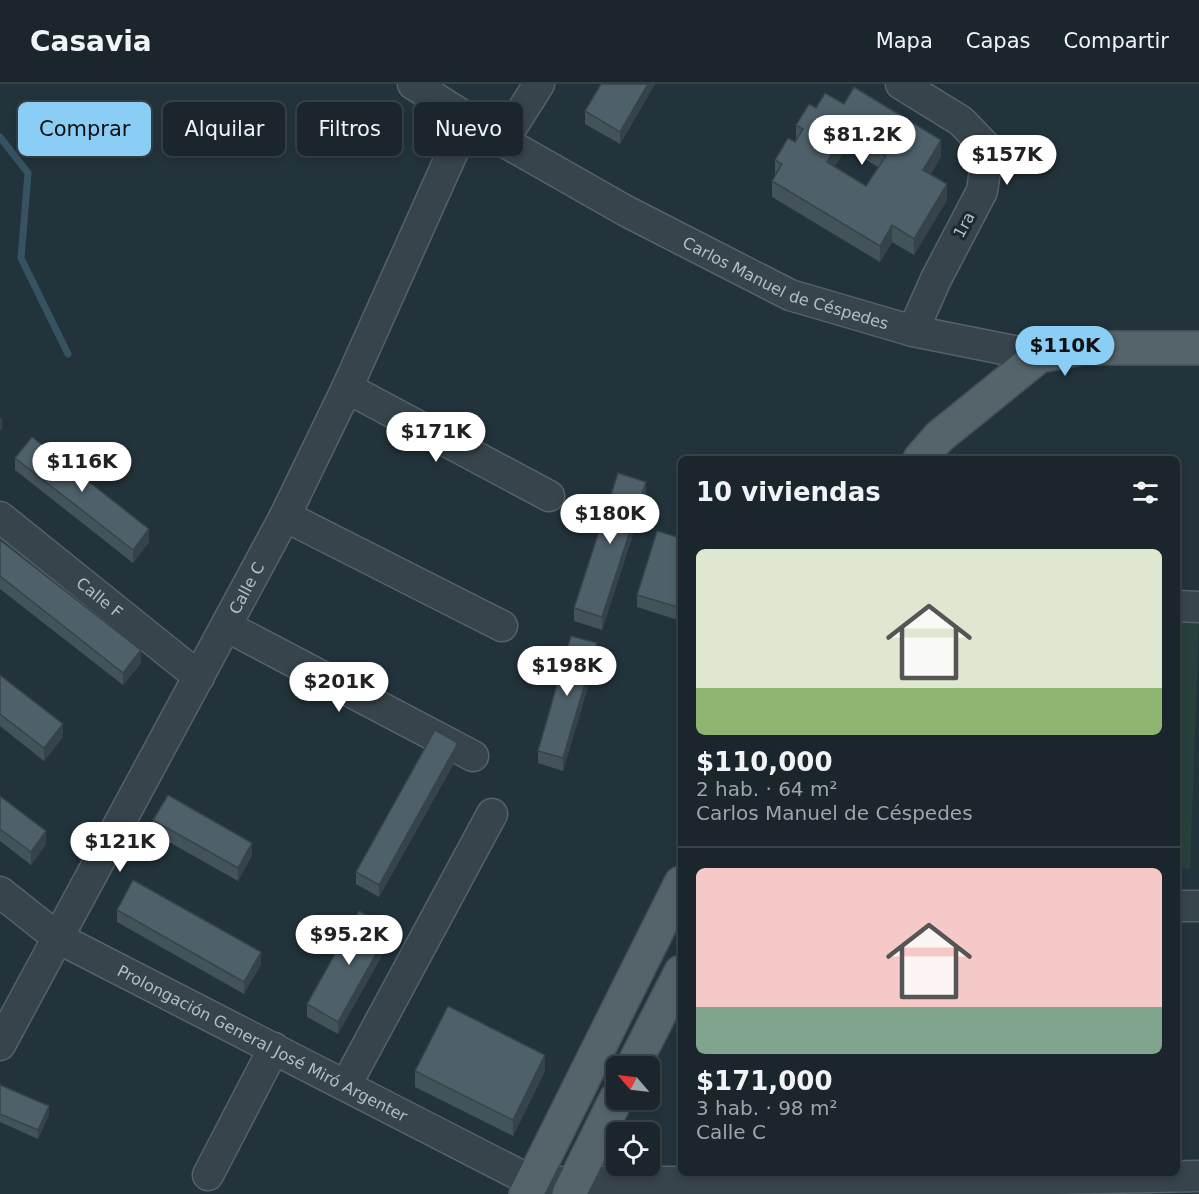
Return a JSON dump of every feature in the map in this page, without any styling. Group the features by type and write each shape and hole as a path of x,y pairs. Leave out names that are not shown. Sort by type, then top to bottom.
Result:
{"main road":[{"name":"Carlos Manuel de Céspedes","path":"1039,356 1082,348 1199,348"},
{"path":"923,456 939,437 1039,356"},
{"path":"530,1188 677,898"},
{"path":"638,1056 678,978"},
{"path":"572,1187 610,1110"}],"street":[{"name":"Carlos Manuel de Céspedes","path":"412,84 440,102"},
{"path":"523,109 539,84"},
{"name":"1ra","path":"901,84 961,121 988,149 982,191 936,279 913,331"},
{"name":"Carlos Manuel de Céspedes","path":"523,152 626,211 790,295 913,331 1039,356"},
{"name":"Calle C","path":"0,1046 285,516 347,388 451,156"},
{"path":"347,388 549,496"},
{"path":"285,516 502,626"},
{"name":"Calle F","path":"0,517 199,678"},
{"path":"1180,606 1199,607"},
{"path":"226,626 473,756"},
{"path":"346,1085 492,814"},
{"name":"Prolongación General José Miró Argenter","path":"0,892 58,938 346,1085 530,1188"},
{"path":"1180,906 1199,906"},
{"path":"208,1175 274,1048"},
{"path":"530,1188 1078,1186 1199,1176"}],"green space":[{"path":"1180,619 1199,620 1190,869 1180,868"}],"building":[{"path":"601,84 648,84 620,132 585,111"},
{"path":"854,87 941,140 923,170 947,184 914,239 892,225 880,246 772,181 782,164 775,160 788,138 795,142 803,129 796,125 809,104 816,108 825,93 844,104","holes":["846,132 886,156 866,186 827,162"]},
{"path":"32,437 149,529 133,550 15,458"},
{"path":"618,473 646,482 602,617 574,608"},
{"path":"657,531 678,537 678,607 637,595"},
{"path":"0,540 141,650 123,673 0,576"},
{"path":"571,636 597,643 563,758 538,751"},
{"path":"0,675 63,724 44,748 0,714"},
{"path":"435,730 458,743 379,885 356,872"},
{"path":"168,795 252,843 238,868 153,820"},
{"path":"0,796 46,831 31,852 0,829"},
{"path":"133,880 261,952 244,982 117,910"},
{"path":"359,911 390,929 338,1022 307,1004"},
{"path":"448,1006 545,1055 513,1120 415,1071"},
{"path":"0,1085 49,1106 38,1130 0,1114"}],"waterway":[{"path":"0,137 28,173 21,258 68,354"}]}
